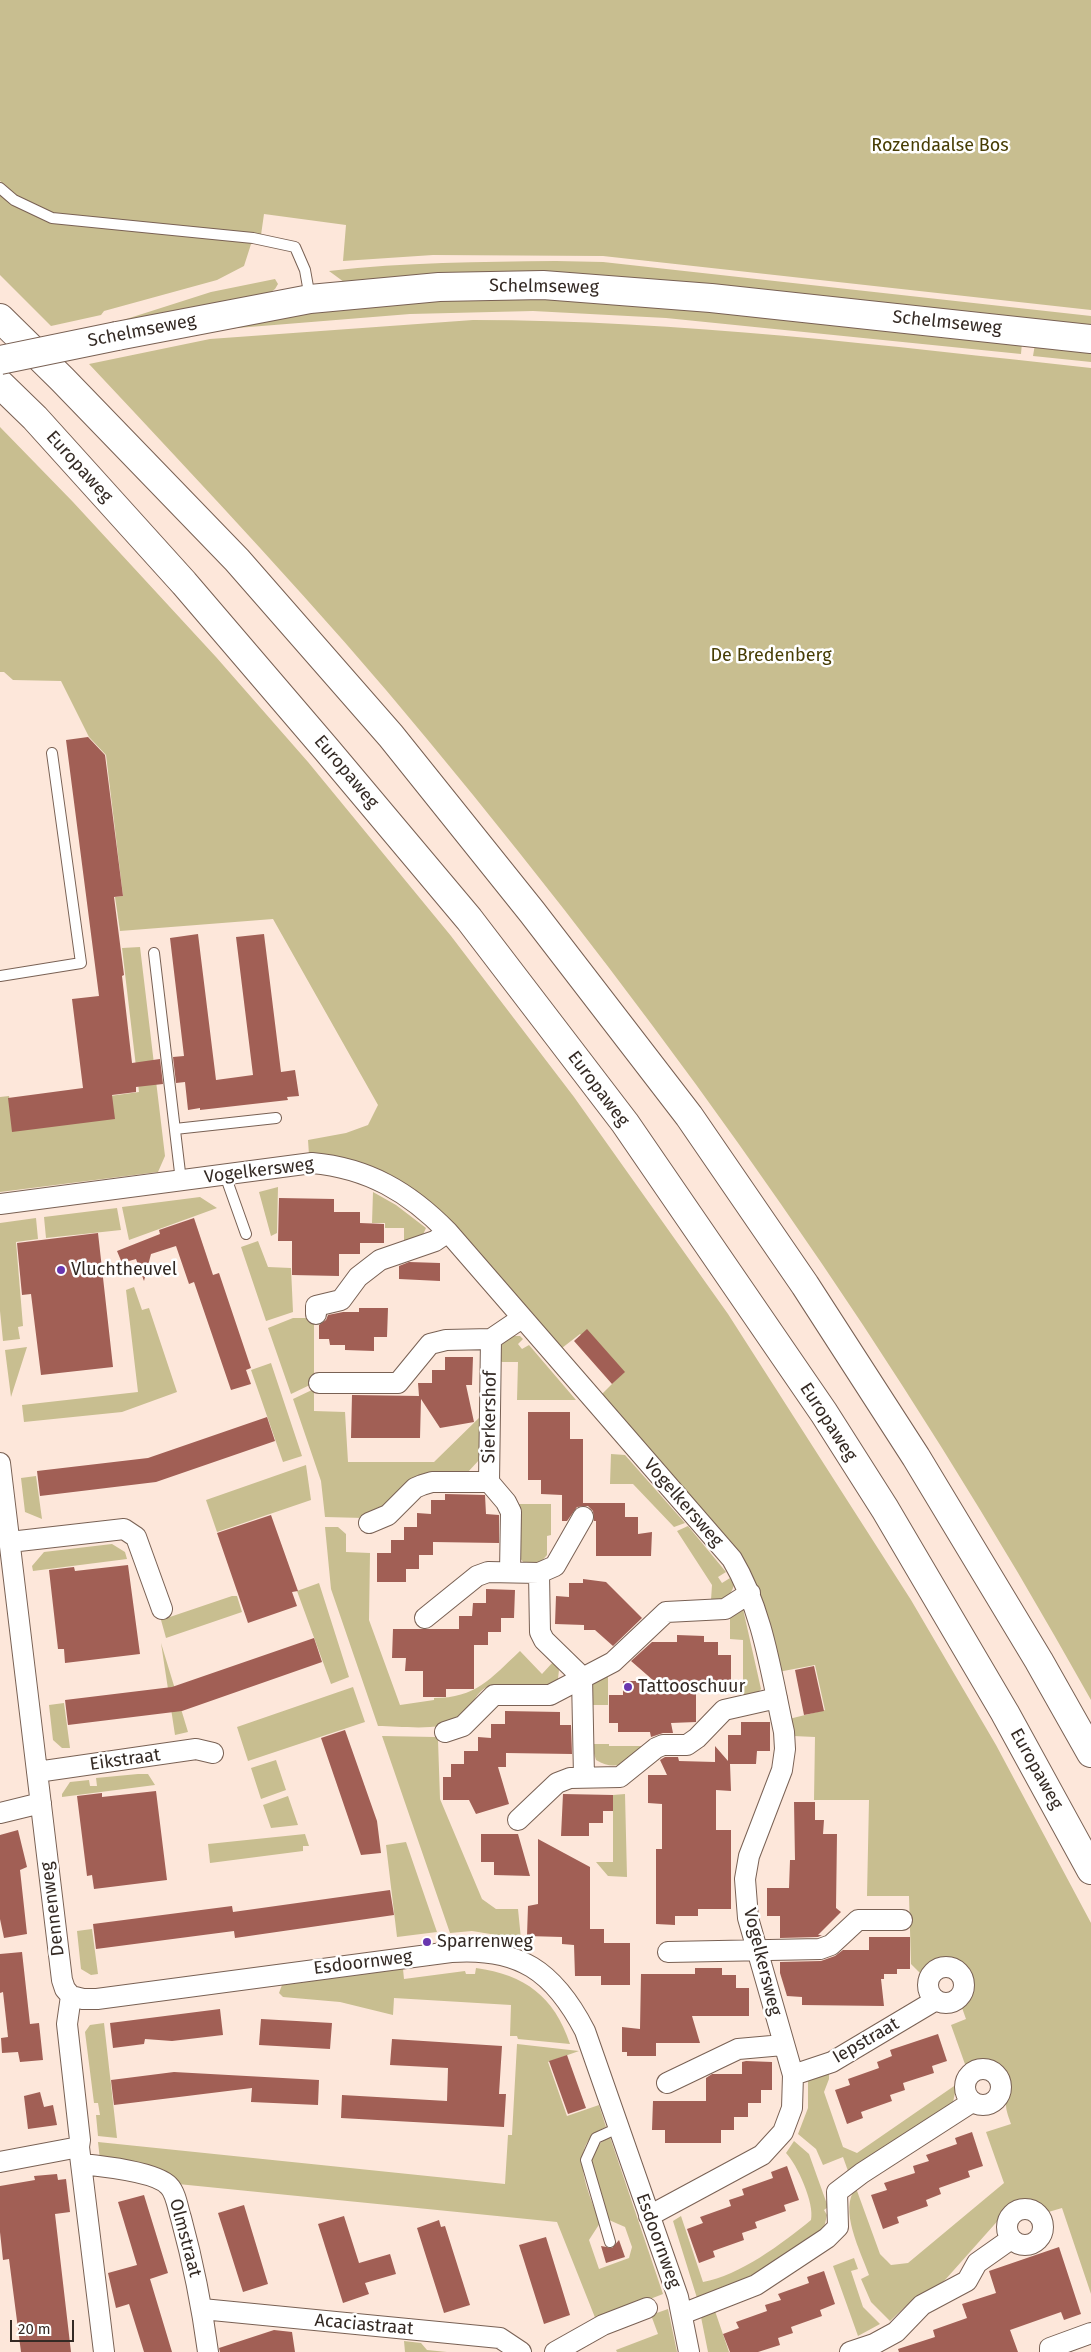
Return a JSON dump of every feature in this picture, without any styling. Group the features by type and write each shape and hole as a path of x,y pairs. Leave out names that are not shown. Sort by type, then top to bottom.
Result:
{"main road":[{"name":"Schelmseweg","path":"0,360 310,299 439,287 543,285 712,298 1091,339"},
{"path":"0,318 62,379 237,560 391,736 532,912 689,1116 805,1285 916,1457 1040,1661 1091,1754"},
{"name":"Europaweg","path":"0,384 35,418 184,583 327,750 469,919 625,1124 824,1414 885,1509 1005,1713 1091,1870"}],"street":[{"name":"Vogelkersweg","path":"0,1204 312,1163 341,1165 375,1179 408,1196 426,1210 448,1232 732,1559 750,1593 757,1613 784,1732 785,1750 782,1770 749,1856 745,1878 748,1918 793,2075 792,2108 784,2132 762,2155 649,2216"},
{"path":"316,1314 316,1306 341,1300 358,1277 380,1260 434,1241 448,1232"},
{"path":"320,1383 398,1383 430,1344 446,1340 491,1339 522,1318"},
{"name":"Sierkershof","path":"369,1523 388,1515 415,1488 422,1485 432,1482 489,1482 491,1339"},
{"name":"Dennenweg","path":"0,1463 6,1534 62,1980 65,1989 71,1996"},
{"path":"489,1482 506,1502 511,1512 510,1572"},
{"path":"425,1618 478,1576 488,1572 540,1573 555,1566 583,1517"},
{"path":"6,1534 124,1529 136,1537 162,1609"},
{"path":"540,1573 540,1632 544,1640 582,1677 584,1777"},
{"path":"444,1732 463,1726 494,1695 550,1695 613,1662 666,1612 725,1609 750,1593"},
{"path":"518,1820 556,1783 570,1778 620,1777 656,1748 664,1745 687,1744 698,1738 724,1710 776,1698"},
{"name":"Eikstraat","path":"37,1772 196,1750 213,1753"},
{"path":"0,1813 41,1803"},
{"path":"668,1952 820,1949 831,1945 858,1920 902,1920"},
{"name":"Esdoornweg","path":"71,1996 83,2000 97,1999 451,1952 498,1953 515,1958 543,1975 560,1990 573,2008 585,2031 678,2297 689,2352"},
{"path":"71,1996 67,2024 80,2155 104,2352"},
{"name":"Iepstraat","path":"793,2075 832,2062 936,2000"},
{"path":"667,2083 738,2049 784,2046"},
{"path":"682,2314 756,2285 827,2238 838,2226 837,2192 972,2102"},
{"path":"0,2162 80,2155"},
{"name":"Olmstraat","path":"80,2155 123,2170 157,2179 170,2186 176,2199 191,2255 202,2309 208,2352"},
{"path":"850,2352 874,2344 896,2332 922,2305 967,2281 977,2263 1011,2239"},
{"path":"554,2352 603,2325 647,2308"},
{"name":"Acaciastraat","path":"202,2309 500,2338 521,2352"},
{"path":"1050,2352 1050,2348 1091,2333"}],"lane":[{"path":"0,188 14,200 52,218 253,238 295,248 305,270 310,299"},
{"path":"0,976 81,963 52,753"},
{"path":"154,953 181,1181"},
{"path":"175,1129 276,1118"},
{"path":"225,1175 246,1234"},
{"path":"610,2242 586,2160 596,2138 618,2128"}],"green space":[{"name":"Rozendaalse Bos","path":"0,0 1091,0 1091,310 603,256 433,255 343,261 346,225 264,214 261,235 53,214 17,197 0,181"},
{"path":"0,193 29,213 51,222 252,241 244,266 217,280 104,311 101,315 51,326 0,275"},
{"path":"603,262 1091,316 1091,328 344,282 329,271 414,264"},
{"path":"275,279 278,284 268,294 117,322 211,292"},
{"path":"544,298 609,301 1022,342 1021,354 666,318 533,311 410,314 237,328 189,335 300,314 431,299"},
{"name":"De Bredenberg","path":"473,320 551,321 706,329 860,343 1091,368 1091,1700 1018,1573 942,1448 863,1325 781,1204 609,967 427,739 345,643 261,549 89,364 210,339"},
{"path":"1035,344 1091,350 1091,362 1033,356"},
{"path":"0,427 73,502 216,657 308,762 451,936 574,1097 728,1314 911,1600 996,1745 1091,1923 1091,2294 1062,2208 1045,2213 1028,2203 1010,2207 945,2280 934,2289 909,2303 890,2321 871,2302 861,2279 869,2275 850,2219 849,2207 851,2197 856,2188 880,2254 891,2265 908,2263 1004,2183 986,2132 1011,2124 1006,2107 1008,2081 1001,2070 991,2064 978,2063 966,2067 951,2025 966,2019 961,2005 969,1990 966,1974 960,1964 944,1961 934,1964 922,1975 911,1964 909,1896 867,1896 869,1800 814,1800 815,1737 793,1736 789,1719 825,1710 815,1665 778,1672 764,1611 672,1479 602,1394 620,1376 580,1334 562,1348 432,1204 309,1155 308,1140 346,1133 368,1125 378,1105 273,919 120,931 115,897 123,896 106,755 89,737 61,681 13,680 4,672 0,672"},
{"path":"140,947 165,1156 158,1172 0,1192 0,1097 9,1096 14,1129 110,1096 139,1092 122,948"},
{"path":"278,1187 277,1233 271,1236 259,1192"},
{"path":"373,1192 396,1205 426,1228 421,1239 404,1243 404,1228 385,1228 385,1223 372,1223"},
{"path":"200,1197 217,1208 129,1240 122,1207"},
{"path":"117,1208 121,1230 46,1238 44,1217"},
{"path":"36,1218 38,1239 16,1242 23,1326 18,1327 20,1339 3,1341 0,1311 0,1223"},
{"path":"258,1241 268,1267 291,1268 293,1312 266,1321 241,1247"},
{"path":"134,1287 142,1310 149,1308 177,1392 122,1412 24,1422 22,1405 138,1392 126,1290"},
{"path":"293,1318 314,1318 314,1383 291,1394 268,1328"},
{"path":"514,1336 520,1336 523,1339 518,1344 522,1349 529,1345 576,1400 517,1400 518,1362 502,1362 498,1359 502,1345"},
{"path":"27,1347 11,1397 5,1350"},
{"path":"271,1363 302,1456 283,1462 251,1370"},
{"path":"314,1389 314,1411 345,1412 348,1462 434,1462 483,1414 480,1459 467,1473 364,1518 325,1517 321,1481 293,1399"},
{"path":"611,1454 625,1455 685,1523 674,1527 633,1484 610,1484"},
{"path":"306,1465 311,1500 217,1532 206,1500"},
{"path":"36,1476 42,1519 25,1512 21,1478"},
{"path":"518,1504 551,1504 551,1535 547,1536 547,1555 539,1564 525,1564 517,1555"},
{"path":"688,1526 726,1572 718,1577 722,1583 730,1578 734,1585 726,1597 711,1600 712,1585 677,1531"},
{"path":"325,1527 338,1527 346,1534 346,1552 370,1553 369,1620 400,1705 461,1695 472,1691 491,1678 520,1651 542,1674 553,1662 559,1670 558,1679 547,1686 487,1687 479,1693 463,1716 442,1726 378,1726 331,1589"},
{"path":"112,1544 125,1552 127,1559 33,1571 32,1566 44,1552"},
{"path":"319,1583 349,1677 331,1684 297,1591"},
{"path":"232,1596 237,1596 242,1612 166,1638 161,1620"},
{"path":"743,1609 761,1689 756,1695 743,1698 743,1640 730,1639 730,1616"},
{"path":"161,1643 188,1732 175,1735"},
{"path":"608,1676 608,1705 591,1705 592,1682"},
{"path":"353,1687 365,1722 248,1761 237,1727"},
{"path":"64,1703 70,1748 62,1748 53,1740 49,1705"},
{"path":"382,1736 435,1737 438,1740 440,1799 482,1899 496,1909 518,1909 521,1939 472,1931 450,1933"},
{"path":"591,1744 649,1746 630,1760 611,1766 596,1760"},
{"path":"276,1760 286,1790 261,1799 251,1768"},
{"path":"148,1774 155,1785 62,1797 70,1782 89,1780 90,1786 97,1786 96,1778"},
{"path":"625,1794 627,1877 608,1876 596,1862 613,1862 613,1795"},
{"path":"288,1796 298,1825 271,1828 263,1805"},
{"path":"305,1834 309,1846 303,1846 303,1851 210,1863 208,1844"},
{"path":"406,1842 437,1932 397,1937 386,1845"},
{"path":"92,1929 98,1974 91,1975 81,1969 77,1931"},
{"path":"476,1968 509,1976 523,1982 535,1991 555,2013 570,2044 518,2039 517,2036 510,2036 511,2005 394,1998 393,2015 340,2002 283,1997 279,1993 282,1985 403,1969 404,1979 465,1971 466,1974 475,1974"},
{"path":"104,2023 117,2138 98,2136 96,2115 100,2115 98,2103 94,2103 85,2032 90,2025"},
{"path":"517,2044 579,2051 548,2062 567,2116 599,2105 606,2127 593,2135 586,2145 583,2157 586,2184 600,2223 589,2240 599,2269 629,2258 632,2247 625,2227 609,2220 591,2167 596,2149 610,2137 663,2294 596,2320 557,2222 178,2184 100,2160 98,2142 505,2184 508,2135 512,2135"},
{"path":"829,2072 829,2079 824,2092 843,2147 857,2153 957,2084 953,2102 848,2171 843,2157 823,2165 816,2149 798,2134 808,2108 808,2079"},
{"path":"794,2141 809,2154 828,2207 824,2210 827,2215 824,2228 752,2278 697,2298 673,2221 681,2216 703,2282 717,2279 746,2266 774,2248 811,2220 812,2213 808,2195 795,2166 786,2153"},
{"path":"854,2258 858,2269 851,2271 863,2307 880,2324 858,2336 833,2266"},
{"path":"668,2309 677,2352 617,2352 616,2350 658,2334 651,2315"},
{"path":"715,2311 729,2352 708,2352 701,2317"},
{"path":"404,2341 421,2343 427,2350 447,2352 405,2352"}],"building":[{"path":"88,737 105,755 123,896 114,897 124,975 122,976 132,1063 160,1059 163,1084 136,1087 136,1092 112,1095 115,1119 12,1132 8,1098 83,1088 72,999 99,996 66,740"},
{"path":"198,934 216,1080 253,1075 236,937 264,934 281,1072 295,1070 299,1096 287,1097 288,1100 188,1110 185,1082 176,1083 173,1057 184,1056 170,938"},
{"path":"279,1198 334,1199 334,1212 360,1212 360,1223 384,1224 384,1243 360,1243 360,1254 339,1254 339,1276 292,1275 292,1241 278,1241"},
{"path":"194,1218 213,1275 219,1273 251,1368 246,1370 251,1384 231,1390 194,1282 189,1284 176,1246 151,1254 144,1281 136,1259 122,1263 117,1251 160,1234 159,1230"},
{"name":"Vluchtheuvel","path":"98,1233 113,1367 41,1375 31,1294 22,1295 17,1243"},
{"path":"409,1262 440,1263 440,1281 399,1279 399,1266"},
{"path":"359,1308 388,1308 387,1337 374,1337 374,1351 345,1350 345,1345 330,1345 329,1339 319,1339 319,1325 326,1320 328,1315 343,1312 359,1312"},
{"path":"587,1329 625,1372 612,1384 574,1341"},
{"path":"445,1357 473,1357 472,1385 466,1385 474,1422 440,1428 421,1399 420,1438 351,1438 352,1395 419,1396 418,1383 432,1383 432,1370 445,1370"},
{"path":"528,1412 570,1412 570,1439 583,1439 583,1503 625,1503 625,1517 638,1517 638,1534 652,1532 651,1556 596,1556 596,1521 594,1521 593,1511 588,1506 577,1507 567,1521 562,1521 562,1495 541,1494 541,1480 528,1480"},
{"path":"267,1417 275,1441 156,1482 40,1496 37,1471 148,1458"},
{"path":"445,1494 485,1495 486,1514 499,1515 499,1543 433,1542 433,1555 419,1555 419,1569 406,1569 406,1582 377,1582 377,1553 391,1553 391,1540 404,1540 404,1527 417,1527 417,1513 431,1514 431,1500 445,1500"},
{"path":"271,1515 298,1591 292,1592 297,1606 248,1623 217,1533"},
{"path":"128,1565 140,1654 65,1663 64,1649 58,1649 49,1570 74,1567 75,1571"},
{"path":"583,1579 606,1582 642,1618 613,1646 595,1630 584,1630 584,1625 555,1624 556,1596 569,1597 569,1583 583,1583"},
{"path":"486,1589 515,1590 514,1618 501,1618 501,1632 488,1632 488,1645 474,1645 474,1689 446,1689 446,1697 423,1697 423,1671 405,1671 406,1658 392,1658 393,1629 459,1629 459,1616 472,1616 473,1603 486,1603"},
{"path":"677,1635 704,1636 704,1642 718,1642 718,1655 731,1655 731,1684 696,1684 696,1722 671,1723 673,1733 663,1733 651,1737 650,1732 618,1732 618,1723 609,1723 609,1695 623,1695 623,1681 654,1681 631,1661 652,1642 677,1642"},
{"path":"314,1638 322,1662 182,1711 68,1725 65,1700 172,1687"},
{"path":"814,1666 824,1711 804,1715 795,1670"},
{"path":"505,1711 560,1712 560,1725 571,1725 572,1754 506,1753 506,1767 498,1767 509,1804 476,1814 469,1800 443,1800 443,1777 451,1777 451,1764 464,1764 464,1751 478,1751 478,1737 491,1738 491,1724 505,1724"},
{"path":"741,1722 770,1722 770,1751 757,1751 756,1764 730,1764 731,1791 716,1790 716,1830 731,1830 731,1909 698,1909 698,1916 675,1916 675,1925 656,1924 656,1849 662,1849 662,1804 648,1803 648,1775 667,1775 660,1760 665,1757 678,1757 679,1761 715,1762 715,1746 728,1761 728,1735 741,1735"},
{"path":"345,1730 377,1821 381,1853 361,1855 321,1738"},
{"path":"156,1791 167,1880 94,1889 92,1875 87,1876 77,1796 102,1793 102,1797"},
{"path":"563,1794 613,1795 613,1811 603,1811 603,1823 589,1823 589,1836 561,1836"},
{"path":"794,1802 815,1802 815,1820 824,1820 823,1834 837,1834 836,1908 841,1912 818,1935 822,1935 818,1937 780,1938 780,1916 767,1916 767,1888 789,1888 790,1860 795,1860"},
{"path":"18,1830 27,1867 20,1870 27,1934 4,1938 0,1919 0,1835"},
{"path":"481,1834 518,1834 530,1876 494,1875 494,1862 481,1862"},
{"path":"538,1839 590,1867 590,1929 604,1929 604,1943 630,1943 630,1985 601,1985 601,1976 575,1976 574,1945 562,1944 562,1937 527,1936 528,1906 538,1904"},
{"path":"390,1890 394,1915 235,1938 234,1931 96,1949 93,1924 232,1906 233,1912"},
{"path":"869,1937 910,1937 910,1969 897,1969 897,1974 884,1974 884,1979 881,1979 884,2006 802,2005 802,1997 787,1996 780,1973 780,1962 821,1961 835,1956 843,1950 869,1950"},
{"path":"22,1952 30,2024 39,2023 43,2060 20,2062 18,2052 2,2053 1,2038 8,2037 3,1992 0,1993 0,1954"},
{"path":"695,1968 722,1968 722,1975 736,1975 736,1988 749,1988 749,2016 692,2016 700,2043 656,2043 656,2056 627,2056 627,2052 622,2052 622,2027 640,2029 641,1974 695,1974"},
{"path":"220,2009 223,2035 172,2041 145,2039 144,2044 113,2048 110,2023"},
{"path":"261,2019 332,2023 330,2049 259,2045"},
{"path":"938,2034 947,2061 932,2066 934,2073 903,2083 905,2090 890,2095 892,2101 861,2112 863,2118 847,2124 835,2090 850,2085 848,2079 879,2068 877,2062 892,2056 890,2050"},
{"path":"392,2039 502,2046 499,2094 506,2094 504,2127 341,2118 342,2095 447,2101 448,2068 390,2065"},
{"path":"567,2055 586,2108 568,2114 549,2061"},
{"path":"742,2062 772,2062 772,2090 761,2090 761,2103 748,2103 748,2117 734,2117 734,2130 721,2130 721,2143 665,2143 665,2130 652,2130 653,2101 706,2101 706,2078 712,2074 742,2074"},
{"path":"174,2072 319,2080 318,2105 251,2102 252,2088 114,2105 111,2080"},
{"path":"40,2092 44,2107 53,2105 57,2125 28,2129 24,2096"},
{"path":"972,2132 983,2166 968,2171 970,2177 939,2188 941,2194 926,2200 928,2206 897,2217 899,2223 883,2229 871,2195 887,2190 884,2183 915,2173 913,2166 929,2161 926,2155 957,2144 955,2138"},
{"path":"787,2166 799,2200 784,2205 786,2211 755,2222 757,2228 742,2233 744,2240 713,2251 715,2257 699,2263 687,2229 703,2223 700,2217 731,2206 729,2200 744,2195 742,2189 773,2178 771,2172"},
{"path":"57,2174 58,2180 66,2179 70,2212 55,2214 71,2352 21,2352 9,2259 3,2260 0,2232 0,2186 35,2180 34,2176"},
{"path":"144,2195 168,2273 150,2279 172,2352 144,2352 129,2304 116,2308 108,2273 137,2265 118,2202"},
{"path":"244,2205 268,2284 243,2292 218,2213"},
{"path":"344,2216 359,2263 390,2254 396,2274 365,2283 369,2294 343,2303 318,2224"},
{"path":"439,2220 441,2227 445,2226 470,2305 444,2313 417,2228"},
{"path":"546,2237 570,2315 544,2324 519,2245"},
{"path":"619,2240 625,2257 606,2263 601,2246 612,2248"},
{"path":"1059,2247 1081,2314 1064,2320 1061,2312 1010,2330 1018,2352 899,2352 898,2349 935,2337 933,2330 967,2318 962,2304 996,2293 989,2271"},
{"path":"824,2271 835,2304 820,2310 822,2316 791,2327 793,2333 778,2338 780,2345 758,2352 730,2352 723,2334 739,2328 736,2322 767,2311 765,2305 781,2300 778,2294 809,2283 807,2277"},
{"path":"274,2330 292,2332 295,2352 220,2352 219,2348"}],"place":[{"name":"Vluchtheuvel","path":"61,1270"},
{"name":"Tattooschuur","path":"628,1687"},
{"name":"Sparrenweg","path":"427,1942"}]}
